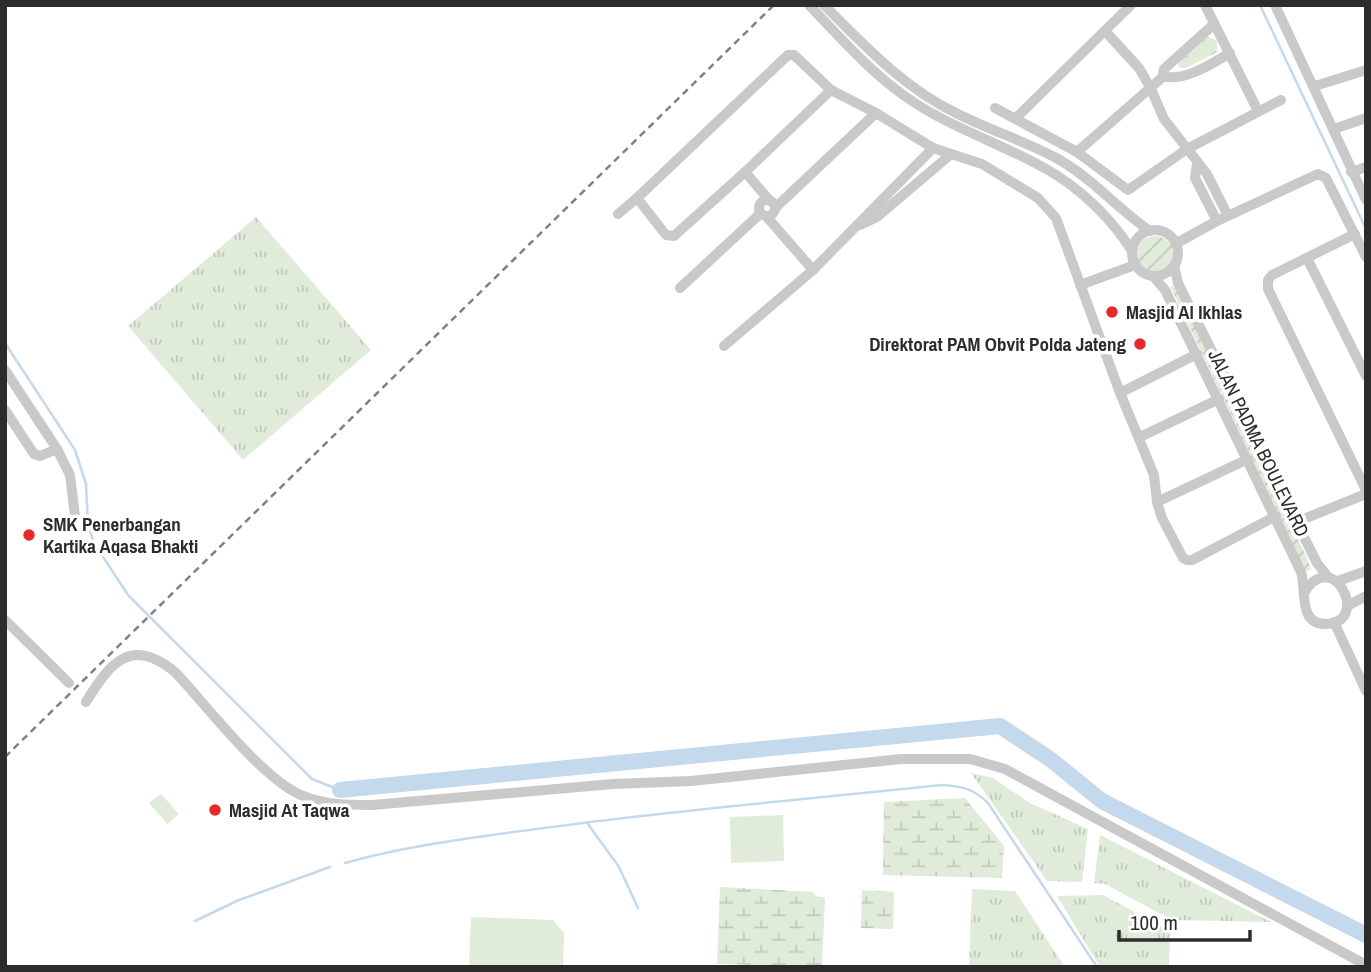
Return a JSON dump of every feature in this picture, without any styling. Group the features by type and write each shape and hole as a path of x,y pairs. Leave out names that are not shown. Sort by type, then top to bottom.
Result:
{"street":[{"path":"809,5 875,72 904,96 948,124 1047,170 1066,182 1121,233 1132,251 1135,265 1146,275 1168,272 1174,265 1177,251 1175,244 1165,233 1150,231 1132,219 1060,160 956,113 916,89 881,62 824,5"},
{"path":"1016,118 1131,5"},
{"path":"1205,5 1258,111"},
{"path":"1275,5 1366,200"},
{"path":"1165,75 1164,69 1214,23"},
{"path":"1105,31 1139,68 1164,119 1207,174 1228,216"},
{"path":"1165,75 1173,78 1202,68 1230,53"},
{"path":"618,214 788,55 793,55 831,90 876,113 933,148 982,164 1038,198 1049,208 1056,218 1120,393 1154,475 1157,502 1183,558 1187,560 1276,516"},
{"path":"1315,86 1366,70"},
{"path":"1077,152 1165,75"},
{"path":"637,198 670,237 745,172 831,90"},
{"path":"995,108 1077,152 1124,188 1132,190 1187,149 1281,100"},
{"path":"680,288 876,113"},
{"path":"1334,129 1366,118"},
{"path":"724,346 813,270 933,148"},
{"path":"857,226 877,218 950,155"},
{"path":"1197,164 1195,178 1217,221"},
{"path":"1351,172 1366,167"},
{"path":"745,172 768,209 813,270"},
{"path":"1175,244 1217,221 1318,174 1326,177 1366,257"},
{"path":"1203,192 1213,186"},
{"path":"1132,251 1138,238 1150,231"},
{"path":"1296,522 1366,492 1268,289 1268,280 1272,275 1355,234"},
{"path":"1307,258 1366,376"},
{"path":"1080,285 1135,265"},
{"name":"JALAN PADMA BOULEVARD","path":"1174,265 1178,284 1296,522 1317,563 1334,580"},
{"name":"JALAN PADMA BOULEVARD","path":"1153,276 1165,290 1276,516 1301,572 1304,593"},
{"path":"1120,393 1197,354"},
{"path":"5,370 58,449 70,475 75,516"},
{"path":"1140,437 1219,399"},
{"path":"5,410 34,454 40,456 58,449"},
{"path":"1157,502 1248,459"},
{"path":"1366,571 1334,580 1314,581 1304,593 1303,601 1307,615 1320,623 1334,622 1341,618 1349,605 1366,596"},
{"path":"1334,580 1347,592 1349,605"},
{"path":"5,620 69,683"},
{"path":"1334,622 1366,691"},
{"path":"86,702 97,684 117,662 138,653 149,656 176,673 252,757 290,789 312,799 341,804 372,805 613,784 691,782 901,759 970,759 985,762 1005,769 1366,965"}],"green space":[{"path":"1207,36 1217,41 1217,52 1186,68 1180,68 1177,63"},
{"path":"256,217 371,350 243,460 128,326"},
{"path":"1155,236 1168,241 1173,254 1168,267 1155,272 1142,267 1137,254 1142,241"},
{"path":"1170,286 1176,287 1306,556 1311,569 1307,571 1305,570"},
{"path":"971,773 993,778 1030,803 1088,829 1082,882 1047,881"},
{"path":"161,794 179,814 167,824 149,803"},
{"path":"965,798 1004,846 1002,878 883,875 884,802"},
{"path":"783,815 784,861 731,863 730,817"},
{"path":"1100,835 1271,922 1172,920 1105,884 1094,883"},
{"path":"720,887 813,892 818,897 825,897 822,967 717,964"},
{"path":"972,889 1015,891 1065,967 969,967"},
{"path":"862,890 894,892 893,929 861,928"},
{"path":"1103,895 1170,931 1169,967 1100,967 1057,896"},
{"path":"471,917 553,920 564,933 563,967 469,967"}],"waterway":[{"path":"1260,5 1366,229"},
{"path":"5,343 75,450 86,484 88,525 94,543 128,595 312,779 340,790"},
{"path":"340,790 1000,726 1050,759 1102,801 1366,935"},
{"path":"345,863 444,842 594,822 942,785 956,786 973,791 988,803 1097,967"},
{"path":"588,824 619,867 638,908"},
{"path":"195,921 239,900 330,867"}],"railway":[{"path":"5,757 774,5"}],"place":[{"name":"Masjid Al Ikhlas","path":"1112,312"},
{"name":"Direktorat PAM Obvit Polda Jateng","path":"1140,344"},
{"name":"SMK Penerbangan Kartika Aqasa Bhakti","path":"29,535"},
{"name":"Masjid At Taqwa","path":"215,810"}]}
